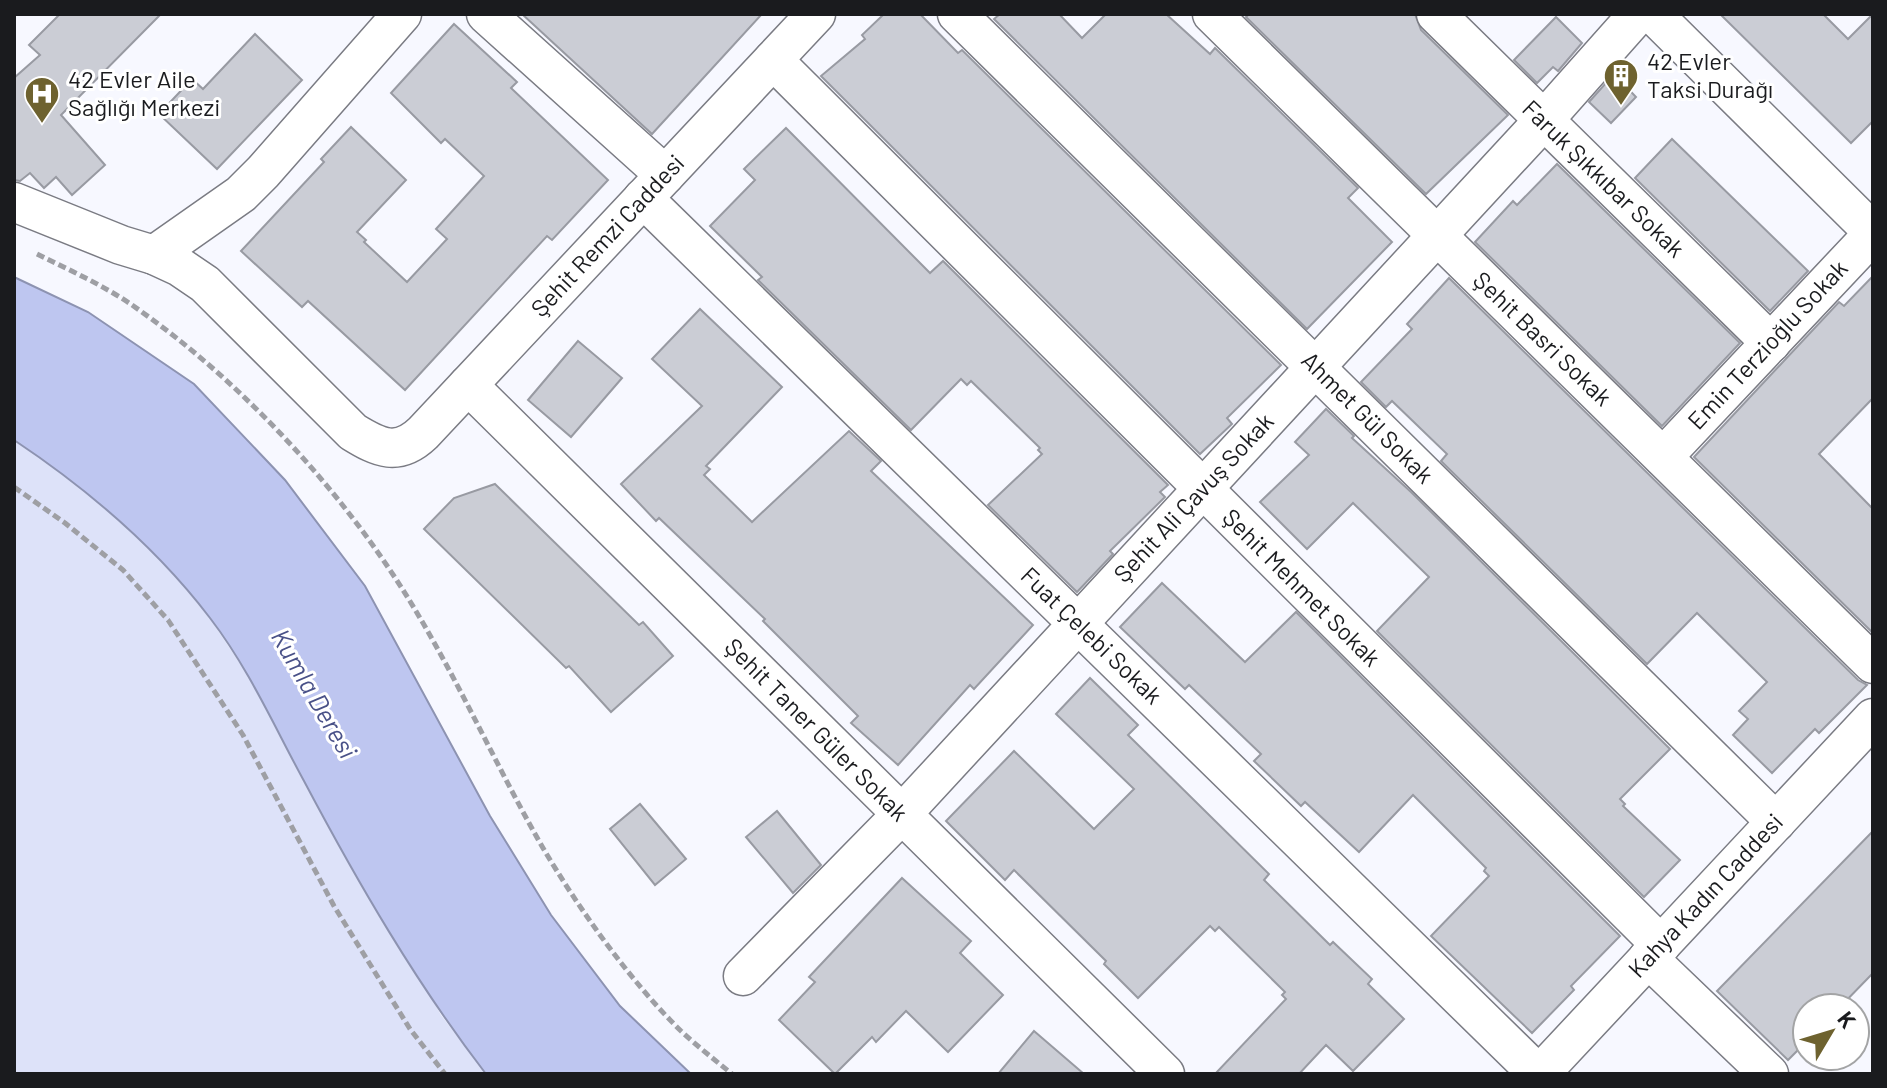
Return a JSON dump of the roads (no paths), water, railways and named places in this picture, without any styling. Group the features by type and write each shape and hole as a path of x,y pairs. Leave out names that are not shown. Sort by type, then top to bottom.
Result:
{"street":[{"path":"14,202 154,255 241,194 402,14"},
{"name":"Fuat Çelebi Sokak","path":"486,14 1078,624 1539,1074"},
{"name":"Şehit Remzi Caddesi","path":"154,255 180,267 205,284 353,432 368,441 393,448 413,442 816,14"},
{"name":"Ahmet Gül Sokak","path":"957,14 1776,822"},
{"name":"Şehit Basri Sokak","path":"1213,14 1436,237 1873,664"},
{"name":"Faruk Şıkkıbar Sokak","path":"1436,14 1771,343"},
{"name":"Şehit Ali Çavuş Sokak","path":"743,976 901,815 1543,121 1638,14"},
{"path":"1653,14 1868,218"},
{"name":"Şehit Mehmet Sokak","path":"773,60 1202,489 1655,952 1769,1074"},
{"name":"Emin Terzioğlu Sokak","path":"1663,457 1771,343 1868,218"},
{"name":"Şehit Taner Güler Sokak","path":"468,385 1165,1074"},
{"name":"Kahya Kadın Caddesi","path":"1539,1074 1873,718"}],"water":[{"name":"Kumla Deresi","path":"14,277 88,312 194,384 285,480 365,586 490,816 551,915 620,1006 691,1074 486,1074 389,932 324,819 249,677 210,618 167,567 120,521 69,479 14,440"}],"place":[{"name":"42 Evler Taksi Durağı","path":"1621,107"},
{"name":"42 Evler Aile Sağlığı Merkezi","path":"42,125"}]}
